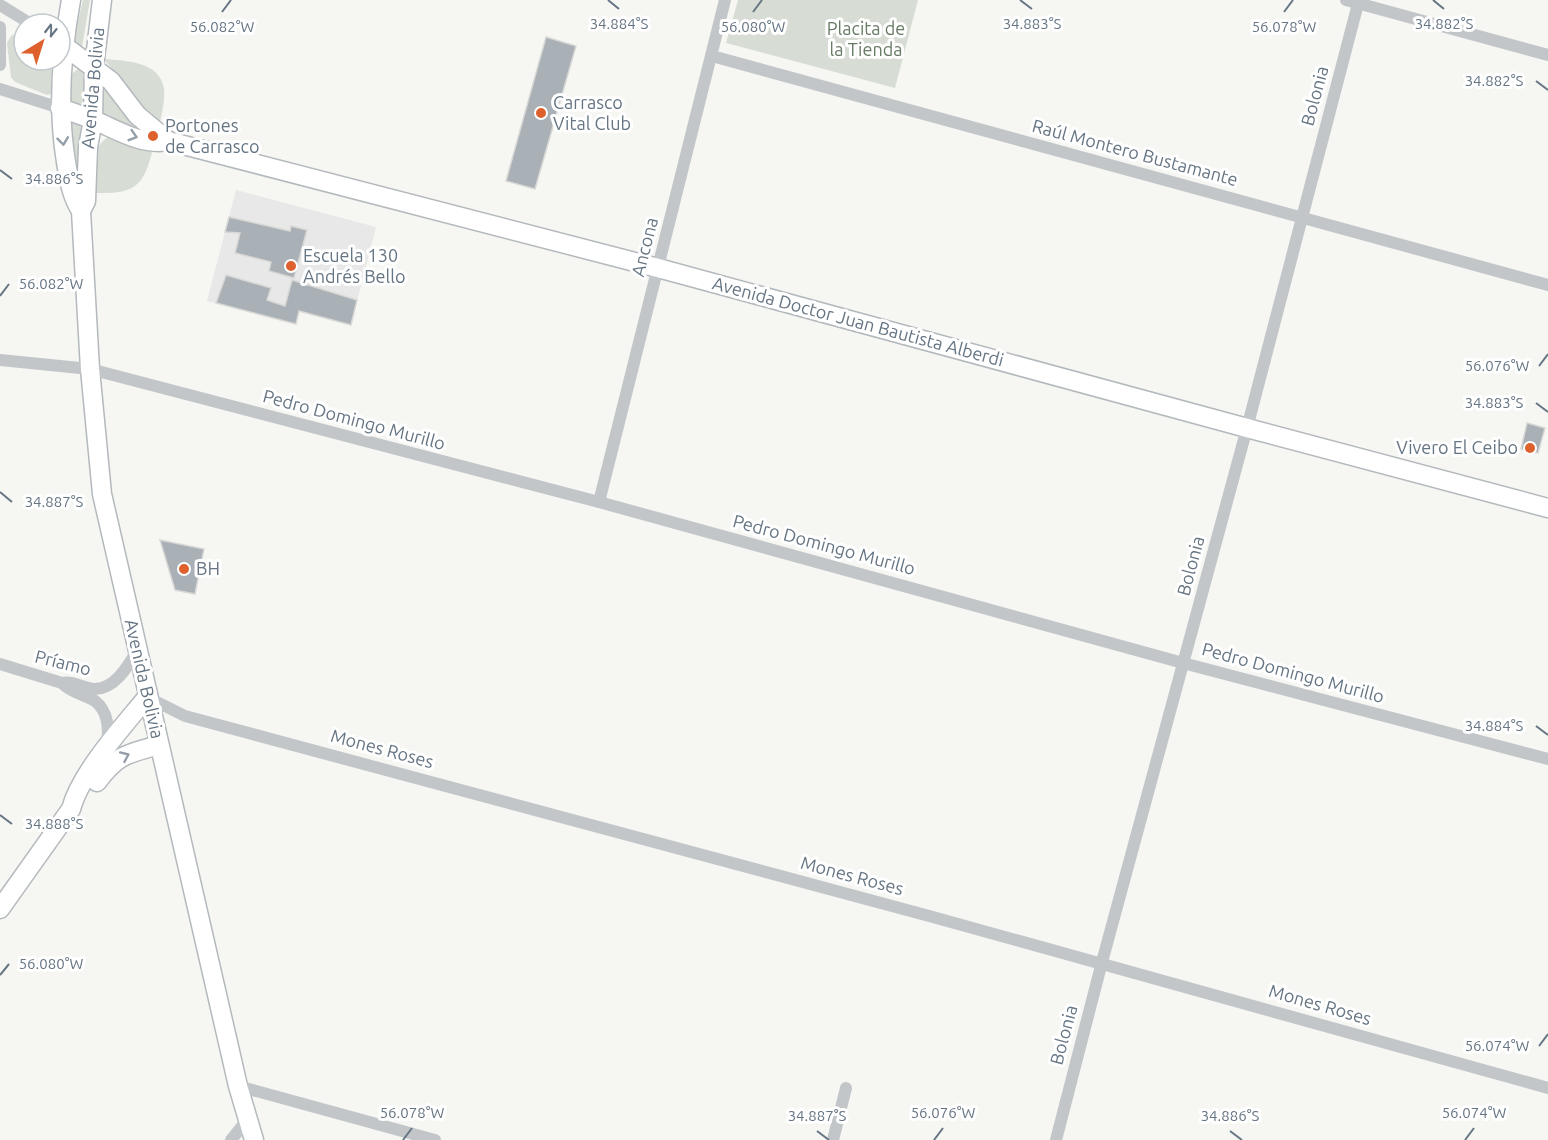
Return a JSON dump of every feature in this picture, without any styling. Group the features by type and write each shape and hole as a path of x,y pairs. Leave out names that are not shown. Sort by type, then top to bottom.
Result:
{"street":[{"name":"Avenida Bolivia","path":"81,211 86,201 88,147 93,120 94,67 102,0"},
{"name":"Ancona","path":"599,502 725,0"},
{"path":"1354,1 1548,55"},
{"name":"Bolonia","path":"1056,1140 1246,428 1354,1"},
{"path":"0,27 0,65"},
{"name":"Avenida Doctor Juan Bautista Alberdi","path":"72,52 111,81 137,115 168,141"},
{"name":"Raúl Montero Bustamante","path":"712,56 1548,285"},
{"name":"Avenida Bolivia","path":"61,72 62,141 72,196 81,211 90,369 102,494 238,1086 254,1140"},
{"path":"0,88 60,108"},
{"name":"Avenida Doctor Juan Bautista Alberdi","path":"60,108 131,136 160,142 168,141 658,268 1548,508"},
{"name":"Pedro Domingo Murillo","path":"0,360 90,369 599,502 1183,663 1548,759"},
{"name":"Príamo","path":"0,664 62,683 69,681 95,689 116,681 137,651"},
{"path":"62,683 68,689 94,701 102,710 108,727 104,751"},
{"path":"0,909 71,809 75,795 104,751 147,697"},
{"name":"Mones Roses","path":"147,697 185,716 1102,962 1548,1088"},
{"path":"71,809 83,801 111,763 124,755 159,745"},
{"path":"238,1086 435,1140"},
{"path":"833,1140 846,1089"},
{"path":"231,1140 247,1120"}],"shaded area":[{"name":"Escuela 130 Andrés Bello","path":"236,190 376,227 351,325 300,311 296,324 207,301"}],"green space":[{"path":"83,0 90,0 80,48 73,43"},
{"name":"Placita de la Tienda","path":"738,0 918,0 895,88 726,43"},
{"path":"11,36 12,72 52,72 51,94 47,95 15,82 11,77 7,43"},
{"path":"104,59 141,64 156,73 164,89 160,123 151,119"},
{"path":"78,69 82,70 85,83 81,104 72,101 69,90 69,76"},
{"path":"105,85 133,124 132,128 100,115 100,86"},
{"path":"71,124 80,125 82,129 78,163 74,160"},
{"path":"109,137 153,148 150,161 146,172 136,186 120,192 95,193 96,154 103,141"}],"building":[{"name":"Carrasco Vital Club","path":"546,37 576,46 535,189 506,181"},
{"path":"229,217 290,231 291,226 307,230 294,278 269,271 271,262 235,253 240,233 225,232"},
{"path":"226,275 271,288 267,300 285,306 292,280 357,300 351,325 299,311 296,324 216,303"},
{"path":"1527,423 1545,428 1538,453 1521,449"},
{"name":"BH","path":"160,540 204,549 195,594 175,590"}],"place":[{"name":"Carrasco Vital Club","path":"541,113"},
{"name":"Portones de Carrasco","path":"153,136"},
{"name":"Escuela 130 Andrés Bello","path":"291,266"},
{"name":"Vivero El Ceibo","path":"1530,448"},
{"name":"BH","path":"184,569"}]}
